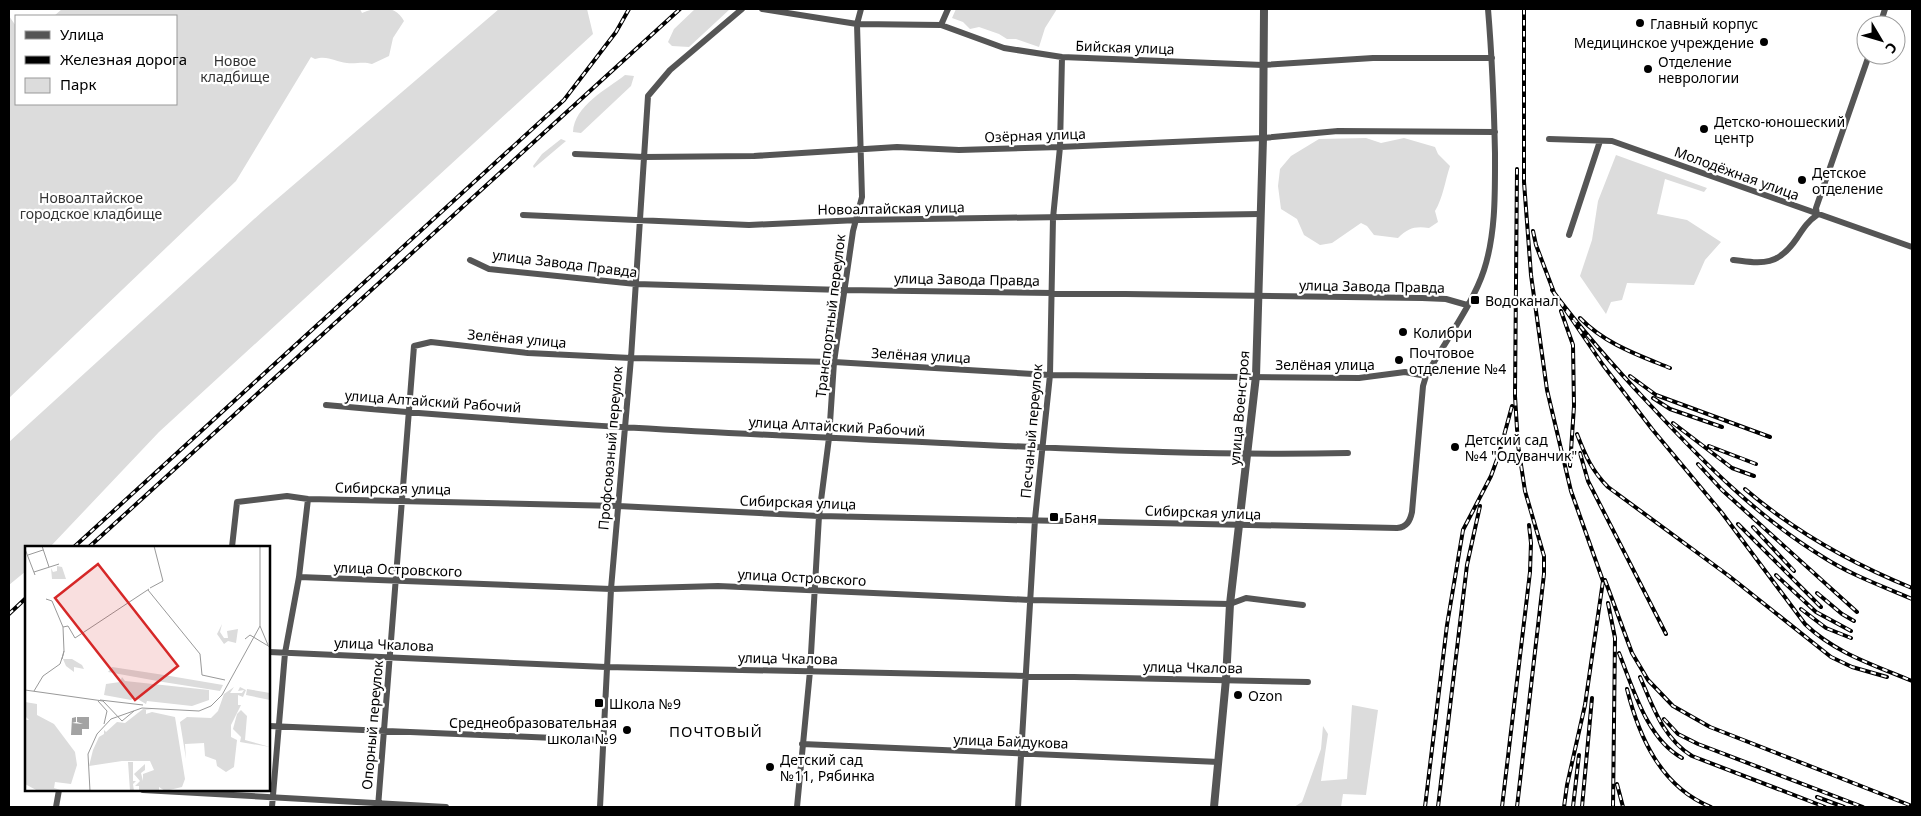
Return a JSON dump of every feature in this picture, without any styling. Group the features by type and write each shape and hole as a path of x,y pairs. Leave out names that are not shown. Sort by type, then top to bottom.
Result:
{"street":[{"name":"Профсоюзный переулок","path":"600,807 610,589 626,427 647,104 651,91 670,70 742,9"},
{"name":"Бийская улица","path":"762,9 857,24 941,26 1004,48 1062,57 1263,65 1374,58 1492,58"},
{"name":"Транспортный переулок","path":"797,807 810,671 819,516 829,438 834,362 853,231 858,220 862,197 857,24 861,9"},
{"path":"941,26 948,9"},
{"name":"улица Военстроя","path":"1214,807 1226,680 1230,604 1256,376 1260,297 1264,9"},
{"path":"1426,376 1476,292 1485,268 1490,242 1495,183 1495,132 1488,9"},
{"name":"Песчаный переулок","path":"1018,807 1036,519 1050,375 1053,218 1060,147 1062,57"},
{"path":"1733,260 1767,264 1778,259 1794,242 1809,220 1817,214 1816,208 1866,65"},
{"name":"Озёрная улица","path":"575,154 644,157 754,156 862,148 897,147 959,150 1060,147 1263,138 1338,131 1495,132"},
{"name":"Молодёжная улица","path":"1549,139 1612,141 1912,247"},
{"path":"1569,235 1600,141"},
{"name":"Новоалтайская улица","path":"523,215 749,225 858,220 1260,214"},
{"name":"улица Завода Правда","path":"470,260 489,269 636,284 844,290 1422,298 1446,299 1467,305"},
{"name":"Зелёная улица","path":"414,346 431,342 528,353 631,358 834,362 1050,375 1359,378 1405,372 1426,376"},
{"name":"Опорный переулок","path":"378,805 414,346"},
{"name":"Сибирская улица","path":"232,546 237,502 287,496 618,506 819,516 1036,519 1240,526 1397,528 1405,526 1412,512 1423,386 1426,376"},
{"name":"улица Алтайский Рабочий","path":"326,405 626,427 829,438 1247,455 1348,454"},
{"path":"272,807 285,653 299,577 308,498"},
{"name":"улица Островского","path":"299,577 610,589 718,586 1030,600 1230,604 1246,598 1304,605"},
{"name":"улица Чкалова","path":"270,652 606,666 1308,682"},
{"path":"270,726 602,740"},
{"name":"улица Байдукова","path":"802,744 1219,762"},
{"path":"56,807 59,791"},
{"path":"159,791 378,805 446,807"}],"green space":[{"path":"385,8 396,12 404,21 393,38 389,56 372,64 347,63 328,58 315,59 311,57 236,181 9,398 9,16 15,25 15,105 178,105 178,15 55,15 62,9 360,9 362,13"},
{"path":"499,9 587,9 593,34 159,432 51,546 25,546 25,572 9,585 9,442 263,211"},
{"path":"695,9 730,9 689,47 672,46 668,42 674,29"},
{"path":"956,9 1057,9 1045,28 1039,47 1016,39 1007,39 979,27 970,29 963,22 952,18"},
{"path":"625,75 634,76 631,86 581,133 573,132 579,114 585,106"},
{"path":"1366,138 1381,143 1404,138 1435,147 1438,154 1450,166 1442,195 1435,211 1438,222 1429,228 1412,228 1398,238 1374,235 1367,226 1361,223 1332,243 1320,245 1304,235 1297,219 1281,209 1278,186 1280,169 1291,156 1319,139"},
{"path":"561,139 566,141 534,168 533,166 542,154"},
{"path":"1616,155 1707,188 1704,192 1665,179 1657,214 1687,220 1721,242 1705,260 1694,285 1627,283 1622,300 1611,302 1606,314 1580,276 1592,240 1598,201"},
{"path":"1352,705 1378,710 1366,795 1343,794 1341,807 1294,807 1302,802 1321,749 1323,726 1328,734 1321,781 1347,779"}],"railway":[{"path":"75,546 564,100 616,32 629,9"},
{"path":"90,546 680,9"},
{"path":"1524,9 1524,182 1531,275 1547,390 1571,491 1603,581 1585,705 1564,807"},
{"path":"1517,169 1515,396 1518,445 1525,491 1544,556 1544,574 1517,807"},
{"path":"1533,231 1536,245 1555,295"},
{"path":"1912,599 1844,569 1799,542 1755,507 1712,469 1672,429 1613,365 1552,290 1603,365 1652,429 1722,513 1805,624 1842,651 1912,681"},
{"path":"1561,311 1573,345 1574,406 1570,466"},
{"path":"1580,318 1611,342 1670,368"},
{"path":"1630,376 1656,395 1770,437"},
{"path":"1653,398 1670,409 1722,427"},
{"path":"1425,807 1447,625 1463,530 1491,476 1512,406"},
{"path":"1673,423 1732,468 1754,476"},
{"path":"1577,434 1590,462 1608,487 1729,576 1831,657 1852,667 1887,677"},
{"path":"1709,446 1756,464"},
{"path":"1580,453 1588,481 1666,634"},
{"path":"1698,464 1722,490 1857,612"},
{"path":"1745,489 1783,519 1825,545 1890,579 1912,588"},
{"path":"1438,807 1467,565 1480,506"},
{"path":"1738,524 1821,607"},
{"path":"1502,807 1530,572 1531,543 1529,525"},
{"path":"1753,527 1794,571"},
{"path":"1776,575 1816,612 1851,631"},
{"path":"1605,580 1632,653 1648,680 1673,706 1710,727 1912,806"},
{"path":"1817,593 1842,614 1854,621"},
{"path":"9,614 25,599"},
{"path":"1608,603 1615,638 1613,807"},
{"path":"1801,609 1826,628 1851,638"},
{"path":"1619,653 1636,697 1650,726 1659,738 1682,758"},
{"path":"1640,677 1660,721 1673,740 1682,749 1692,756 1825,807"},
{"path":"1627,689 1638,725 1655,759 1678,787 1711,807"},
{"path":"1582,807 1592,698"},
{"path":"1664,719 1678,734 1698,744 1863,807"},
{"path":"1573,807 1579,755"},
{"path":"1617,784 1623,807"},
{"path":"1817,797 1844,807"}],"place":[{"name":"Главный корпус","path":"1640,23"},
{"name":"Медицинское учреждение","path":"1764,42"},
{"name":"Отделение неврологии","path":"1648,69"},
{"name":"Детско-юношеский центр","path":"1704,129"},
{"name":"Детское отделение","path":"1802,180"},
{"name":"Водоканал","path":"1475,300"},
{"name":"Колибри","path":"1403,332"},
{"name":"Почтовое отделение №4","path":"1399,360"},
{"name":"Детский сад №4 \"Одуванчик\"","path":"1455,447"},
{"name":"Баня","path":"1054,517"},
{"name":"Ozon","path":"1238,695"},
{"name":"Школа №9","path":"599,703"},
{"name":"Среднеобразовательная школа №9","path":"627,730"},
{"name":"Детский сад №11, Рябинка","path":"770,767"}],"district":[{"name":"ПОЧТОВЫЙ","path":"716,731"}],"park label":[{"name":"Новое кладбище","path":"235,68"},
{"name":"Новоалтайское городское кладбище","path":"91,206"}]}
